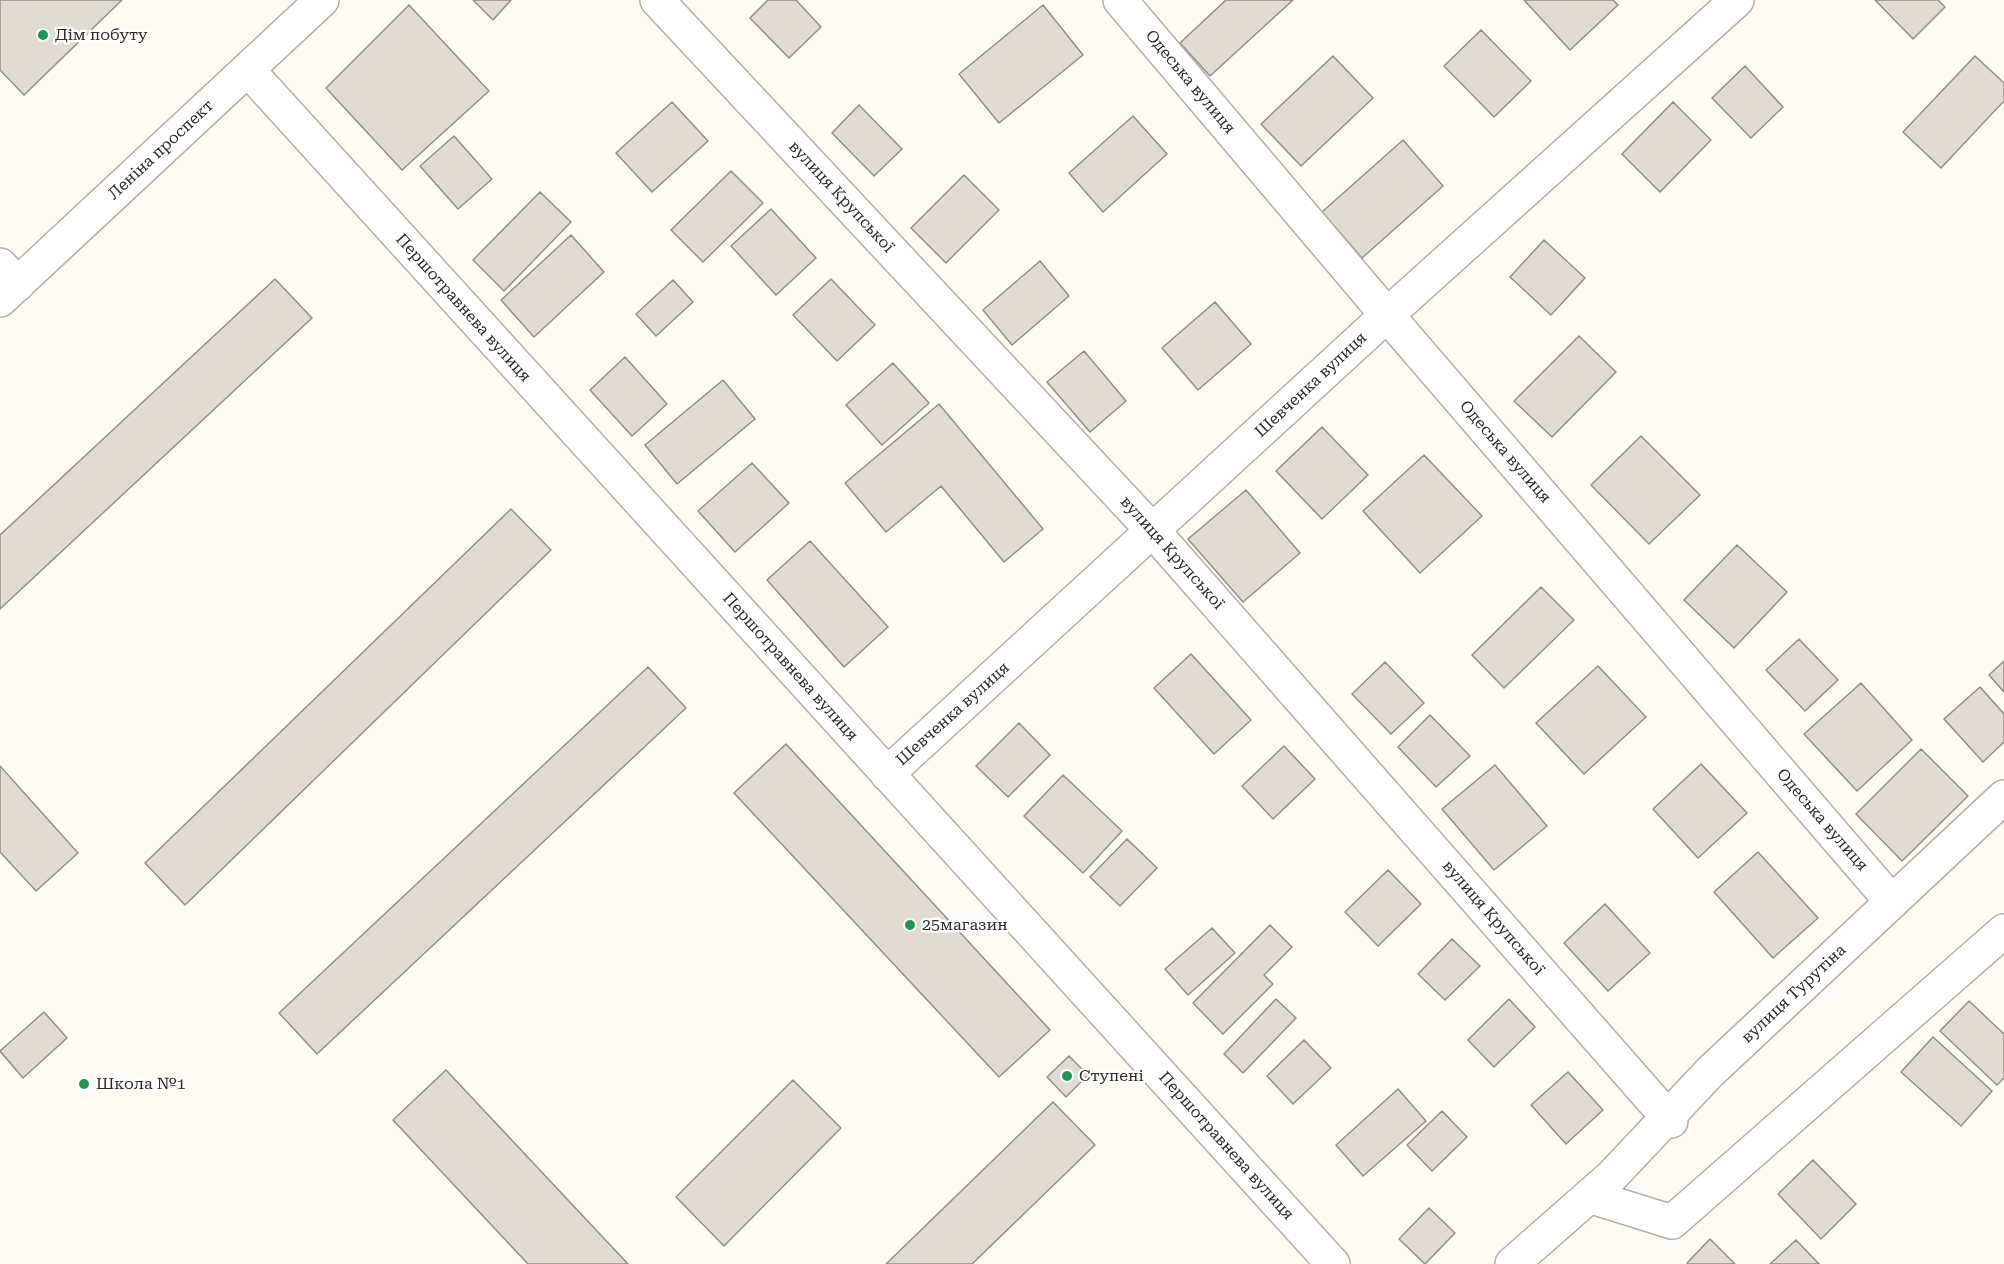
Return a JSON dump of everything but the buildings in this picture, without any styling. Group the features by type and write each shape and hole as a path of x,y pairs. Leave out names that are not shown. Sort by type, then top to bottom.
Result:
{"street":[{"name":"Леніна проспект","path":"6,283 248,70 322,0"},
{"name":"вулиця Крупської","path":"657,0 1153,531 1669,1119"},
{"name":"Одеська вулиця","path":"1120,0 1892,902"},
{"name":"Шевченка вулиця","path":"887,774 1388,315 1737,0"},
{"name":"Першотравнева вулиця","path":"248,70 1333,1264"},
{"name":"вулиця Турутіна","path":"1512,1264 1611,1177 1669,1119 1710,1072 2004,797"},
{"path":"1589,1196 1672,1222 2004,931"}],"place":[{"name":"Дім побуту","path":"43,35"},
{"name":"25магазин","path":"910,925"},
{"name":"Ступені","path":"1067,1076"},
{"name":"Школа №1","path":"84,1084"}]}
